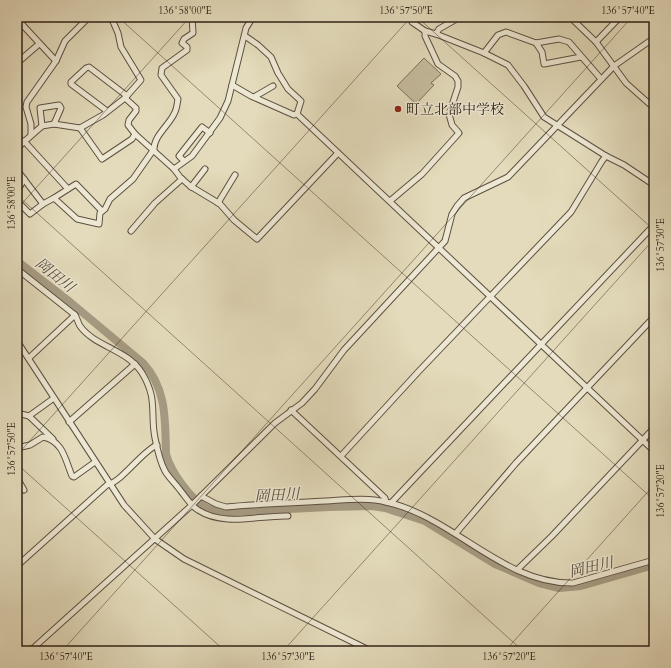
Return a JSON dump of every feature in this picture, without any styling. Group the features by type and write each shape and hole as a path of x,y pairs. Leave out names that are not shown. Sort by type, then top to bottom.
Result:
{"street":[{"path":"31,134 31,124 26,102 56,61 65,42 89,17"},
{"path":"17,148 31,134 42,126 54,124 80,128 103,115 126,97 140,80 121,47 118,33 111,17"},
{"path":"54,198 77,219 99,224 100,213 105,209 110,198 133,179 154,149 154,146 162,131 174,114 178,98 161,75 161,71 162,68 187,50 187,47 182,43 184,39 193,33 192,17"},
{"path":"174,169 192,156 220,118 228,101 246,28 253,17"},
{"path":"409,17 412,22 425,31 484,53 508,65 524,86 544,117 606,156 624,165 654,185"},
{"path":"436,34 439,29 460,17"},
{"path":"596,42 620,17"},
{"path":"18,18 39,44 56,61"},
{"path":"574,18 596,42 626,83 654,108"},
{"path":"390,201 422,174 459,133 452,125 448,114 458,87 458,81 455,76 438,64 425,36 425,31"},
{"path":"484,53 498,35 506,32 536,43 559,39 569,42 601,79"},
{"path":"245,36 271,57 278,73 288,89 299,98 300,101 297,114 654,451"},
{"path":"30,651 155,539 275,423 302,403 315,389 344,350 440,248 445,241 452,214 464,198 508,176 558,126 614,66 654,38"},
{"path":"536,43 542,52 544,64 581,57"},
{"path":"17,63 39,44"},
{"path":"107,111 71,84 71,82 86,68 89,67 126,97 136,108 136,111 129,120 128,124 135,134 154,149 191,187 218,203 234,220 257,239 338,153"},
{"path":"232,85 254,97 294,115 296,114"},
{"path":"254,97 273,86"},
{"path":"42,126 40,108 59,105 61,108 54,124"},
{"path":"184,162 179,156 202,127 210,133"},
{"path":"80,128 102,159 132,138 135,134"},
{"path":"24,141 68,189"},
{"path":"341,456 419,371 571,212 606,156"},
{"path":"191,187 205,169"},
{"path":"17,170 42,204"},
{"path":"218,203 235,175"},
{"path":"131,230 155,203 182,178"},
{"path":"24,179 19,188 17,200 30,214 42,204 76,184 102,211"},
{"path":"389,502 542,345 654,225"},
{"path":"17,269 75,315 79,325 84,330 95,339 122,354 135,364 142,373 151,391 154,404 154,432 164,470 197,510 204,514 223,518 245,518 274,515 288,516"},
{"path":"29,358 75,315"},
{"path":"456,533 516,463 654,317"},
{"path":"17,341 124,505 155,539 184,559 371,651"},
{"path":"69,422 135,364"},
{"path":"29,416 54,398"},
{"path":"291,410 389,502"},
{"path":"17,413 29,416 54,439 61,448 72,477 76,477 95,462"},
{"path":"518,569 552,536 654,428"},
{"path":"17,448 30,445 43,437 54,439"},
{"path":"17,566 107,485 111,484 157,445"},
{"path":"17,478 24,490"},
{"path":"201,496 216,504 226,507 342,500 389,502 427,516 456,533 496,560 546,580 560,583 573,582 654,560"}],"shaded area":[{"path":"424,58 441,74 431,83 434,85 416,104 397,86"}],"waterway":[{"name":"岡田川","path":"17,261 70,302 143,363 151,373 161,394 165,417 166,454 168,461 188,492 207,508 232,512 329,507 372,506 385,508 425,521 495,564 539,583 559,588 581,586 654,565"}],"place":[{"name":"町立北部中学校","path":"398,109"}]}
